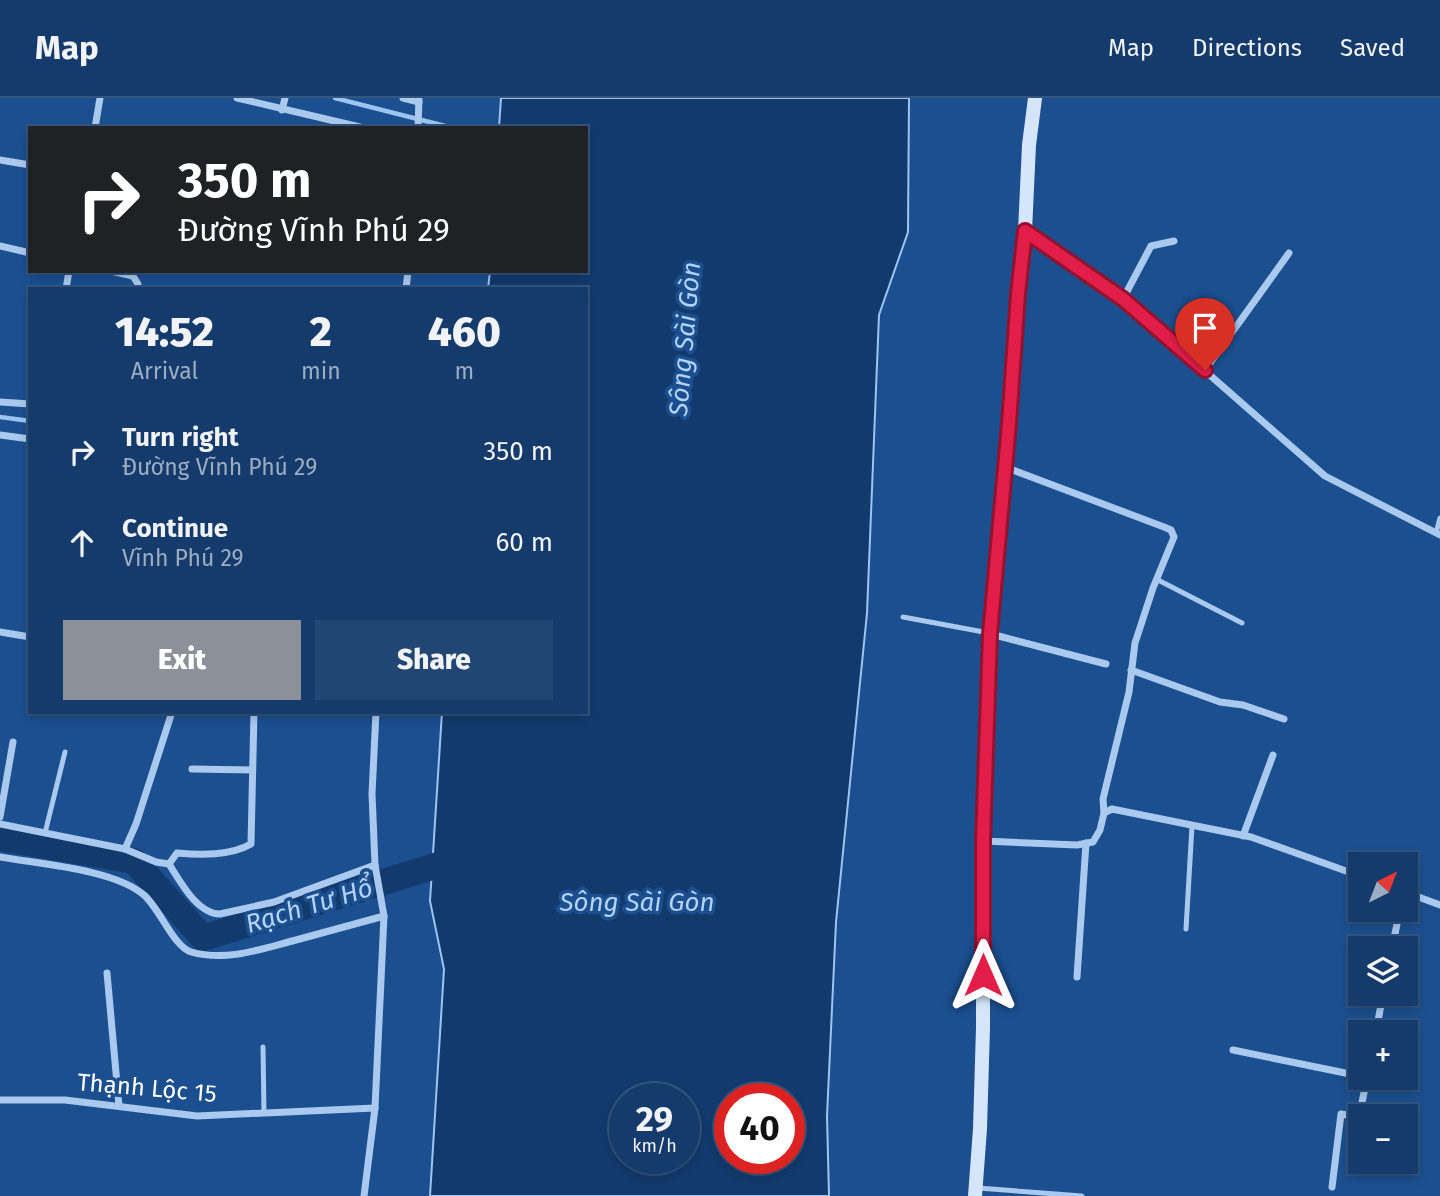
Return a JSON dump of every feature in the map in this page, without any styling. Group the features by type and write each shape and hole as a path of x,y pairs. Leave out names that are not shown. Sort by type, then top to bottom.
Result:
{"street":[{"path":"95,126 100,98"},
{"path":"237,98 355,126"},
{"path":"282,110 285,98"},
{"path":"403,98 419,103 418,126"},
{"path":"975,1192 983,1028 983,841 990,634 1035,98"},
{"path":"0,160 28,165"},
{"path":"1024,237 1123,299 1325,476 1438,534"},
{"path":"1123,299 1151,246 1174,241"},
{"path":"0,246 28,253"},
{"path":"1205,370 1289,253"},
{"path":"120,273 133,276 137,287"},
{"path":"0,402 28,404"},
{"path":"0,435 28,439"},
{"path":"983,841 1093,842 1100,830 1104,813 1103,799 1129,692 1135,643 1156,579 1174,537 1171,530 1004,466"},
{"path":"990,634 1106,664"},
{"path":"0,635 28,637"},
{"path":"1131,670 1220,702 1243,705 1284,719"},
{"path":"125,849 136,824 171,714"},
{"path":"169,864 177,853 238,851 251,844 254,714"},
{"path":"364,1196 375,1108 384,916 375,865 372,794 376,714"},
{"path":"0,817 13,742"},
{"path":"1243,836 1273,755"},
{"path":"192,769 252,769"},
{"path":"1104,813 1112,810 1243,836 1348,872"},
{"path":"0,824 125,849 156,862 169,864 185,888 212,914 274,901 375,865"},
{"path":"1077,977 1086,843"},
{"path":"0,857 102,875 124,883 144,895 164,918 178,944 188,951 210,955 236,955 384,916"},
{"path":"1418,897 1440,905"},
{"path":"107,973 119,1106"},
{"path":"1233,1050 1348,1074"},
{"path":"1332,1186 1342,1114 1359,1117 1365,1090"},
{"name":"Thạnh Lộc 15","path":"0,1100 65,1100 197,1116 375,1108"}],"lane":[{"path":"1438,534 1440,518"},
{"path":"1156,579 1242,623"},
{"path":"903,617 990,634"},
{"path":"45,834 65,752"},
{"path":"1186,929 1192,826"},
{"path":"263,1047 264,1113"},
{"path":"975,1192 1082,1196"}],"water":[{"name":"Sông Sài Gòn","path":"501,98 909,98 908,232 879,315 867,613 836,922 827,1116 829,1196 430,1196 444,969 430,901 442,714 588,714 588,287 488,287 490,273 588,273 588,126 499,126"}],"waterway":[{"path":"335,98 445,126"},
{"path":"0,417 28,421"},
{"name":"Rạch Tư Hổ","path":"0,838 134,861 203,938 464,857"}],"route":[{"path":"983,975 983,841 990,634 1025,231 1123,299 1205,370"}]}
